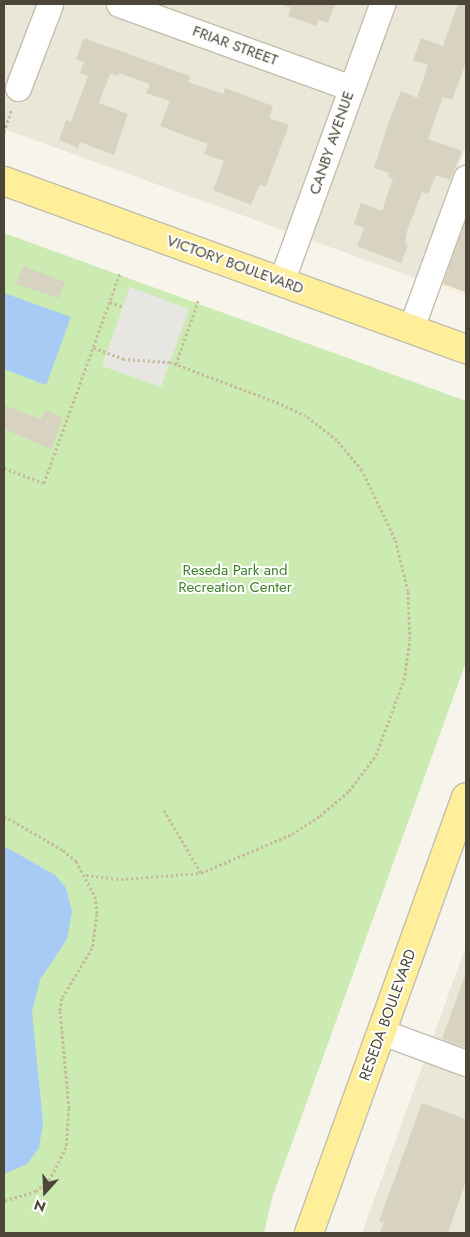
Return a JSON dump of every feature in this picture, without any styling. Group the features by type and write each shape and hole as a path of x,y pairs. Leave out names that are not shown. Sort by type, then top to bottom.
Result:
{"main road":[{"name":"VICTORY BOULEVARD","path":"4,181 466,349"},
{"name":"RESEDA BOULEVARD","path":"309,1233 466,797"}],"street":[{"path":"18,88 50,4"},
{"name":"FRIAR STREET","path":"119,4 351,88"},
{"name":"CANBY AVENUE","path":"281,282 382,4"},
{"path":"411,328 466,178"},
{"path":"382,1032 466,1063"}],"path":[{"path":"4,468 44,483 120,272"},
{"path":"176,364 198,301"},
{"path":"110,302 123,306"},
{"path":"86,875 121,879 201,873 242,858 306,826 349,790 365,772 384,738 404,680 410,611 394,540 374,492 348,452 316,423 287,406 176,364 124,359 93,348"},
{"path":"164,810 201,873"},
{"path":"4,816 64,850 86,875 95,896 96,931 85,962 62,998 60,1011 68,1108 66,1147 50,1180 36,1191 4,1201"}],"shaded area":[{"path":"4,4 466,4 466,144 418,279 4,129"},
{"path":"466,198 466,295 436,285"},
{"path":"130,287 189,309 161,387 102,366"},
{"path":"466,946 466,1233 362,1233"}],"green space":[{"name":"Reseda Park and Recreation Center","path":"4,233 466,401 466,662 272,1198 264,1233 4,1233"}],"water":[{"path":"4,293 71,317 46,385 4,369"},
{"path":"4,846 55,875 66,888 72,912 67,939 40,980 32,1012 43,1123 39,1148 27,1164 4,1174"}],"building":[{"path":"281,4 335,4 328,23 319,20 316,26 288,16 291,8"},
{"path":"458,4 466,4 466,62 452,100 443,97 428,139 462,151 450,180 436,175 428,194 422,192 407,231 405,244 408,245 401,263 357,246 364,228 354,224 361,203 382,211 393,179 388,177 389,173 374,168 390,118 401,91 417,98 428,65 413,60 421,38 443,46"},
{"path":"84,38 190,76 188,82 223,94 225,88 273,106 269,118 289,125 266,186 260,185 251,205 213,190 224,161 204,154 208,144 160,126 170,101 146,93 150,84 119,73 118,76 110,73 99,103 128,114 114,155 80,142 78,148 59,140 66,120 71,122 88,76 80,73 84,62 76,59"},
{"path":"466,219 466,292 443,284"},
{"path":"23,266 65,282 59,298 16,284"},
{"path":"4,405 41,419 45,410 63,417 51,449 4,429"},
{"path":"464,978 466,978 466,1048 442,1039"},
{"path":"422,1103 466,1119 466,1181 448,1233 380,1233 384,1223 379,1221"}]}
